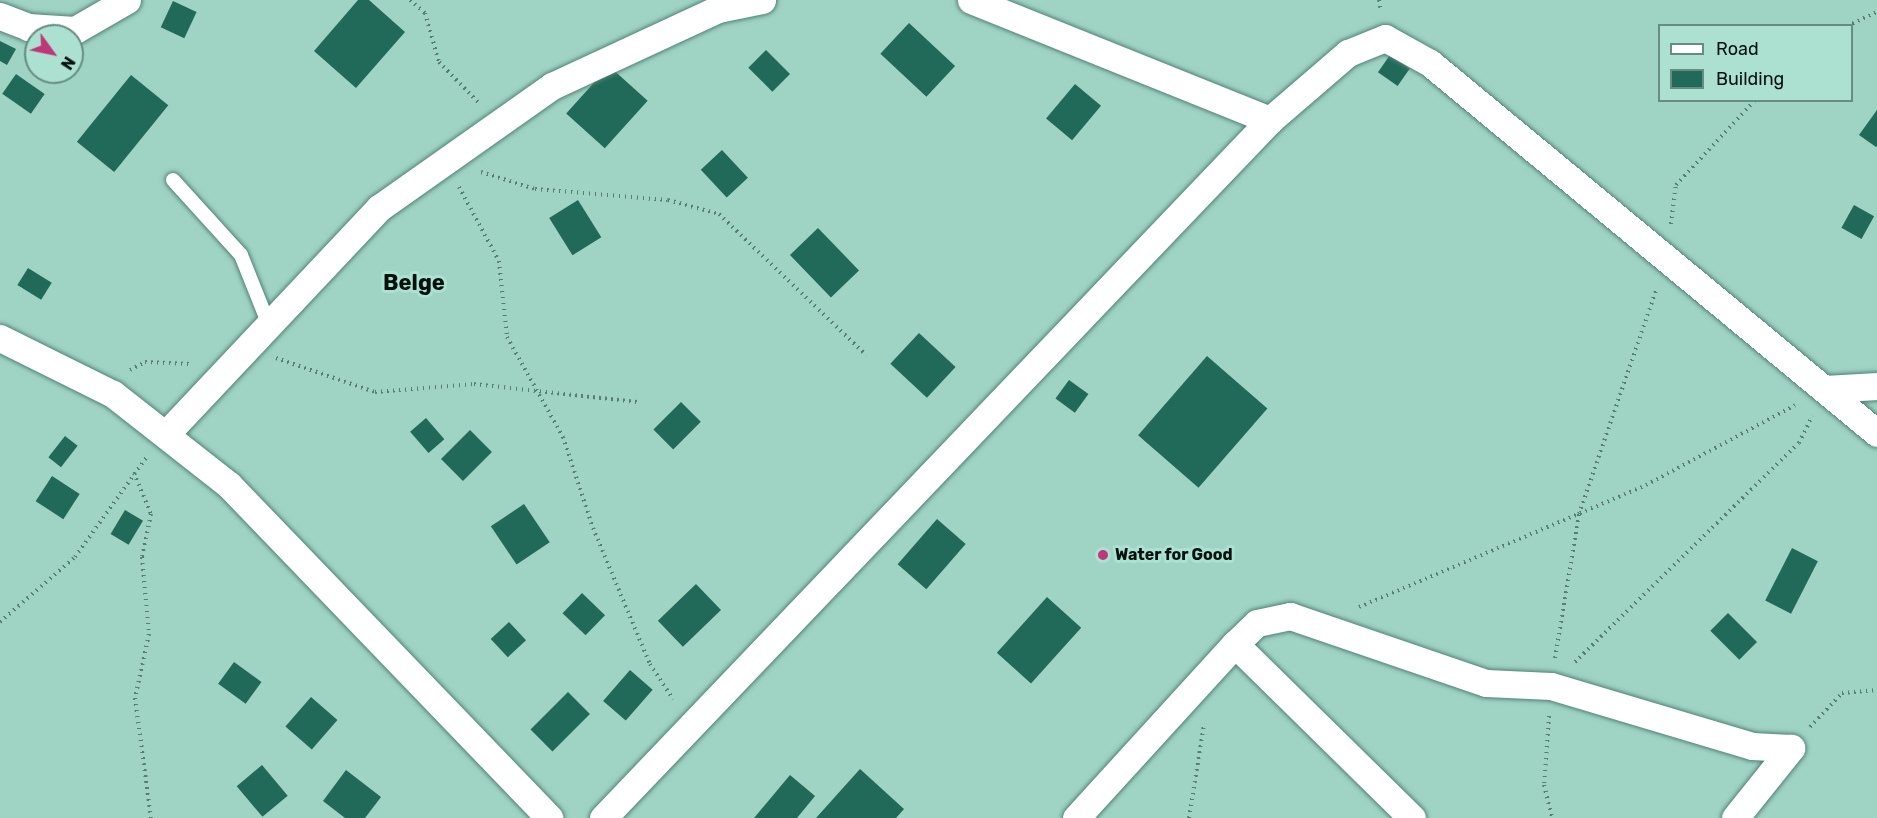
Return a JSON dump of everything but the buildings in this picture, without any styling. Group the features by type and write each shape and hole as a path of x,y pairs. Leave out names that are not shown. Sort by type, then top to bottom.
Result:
{"street":[{"path":"0,16 28,27 75,30 127,0"},
{"path":"167,433 379,208 552,86 627,48 718,9 762,0"},
{"path":"971,0 1270,120"},
{"path":"603,818 1270,120 1348,53 1385,38 1430,63 1665,261 1877,433"},
{"path":"0,338 98,386 167,433 299,555 549,818"},
{"path":"1825,389 1877,386"},
{"path":"1076,818 1235,644 1257,623 1290,616 1322,622 1486,683 1551,686 1752,746 1791,748"},
{"path":"1235,644 1412,818"},
{"path":"1735,818 1791,748"}],"lane":[{"path":"173,180 241,255 269,325"}],"path":[{"path":"410,0 425,13 439,62 499,123"},
{"path":"1851,24 1877,12"},
{"path":"1552,818 1544,785 1551,686 1579,514 1665,261 1676,185 1753,102"},
{"path":"445,160 499,261 507,337 563,437 593,528 650,664 674,692 663,755"},
{"path":"445,160 535,189 668,200 719,214 866,355"},
{"path":"98,386 146,362 231,365 264,354 375,392 474,384 538,393 637,402"},
{"path":"1322,622 1646,485 1825,389"},
{"path":"1551,686 1799,443 1825,389"},
{"path":"0,622 75,557 134,473 167,433"},
{"path":"134,473 152,514 142,557 149,634 135,698 151,818"},
{"path":"1791,748 1842,693 1877,690"},
{"path":"1189,818 1205,719"}],"place":[{"name":"Water for Good","path":"1103,555"}],"district":[{"name":"Belge","path":"414,283"}]}
